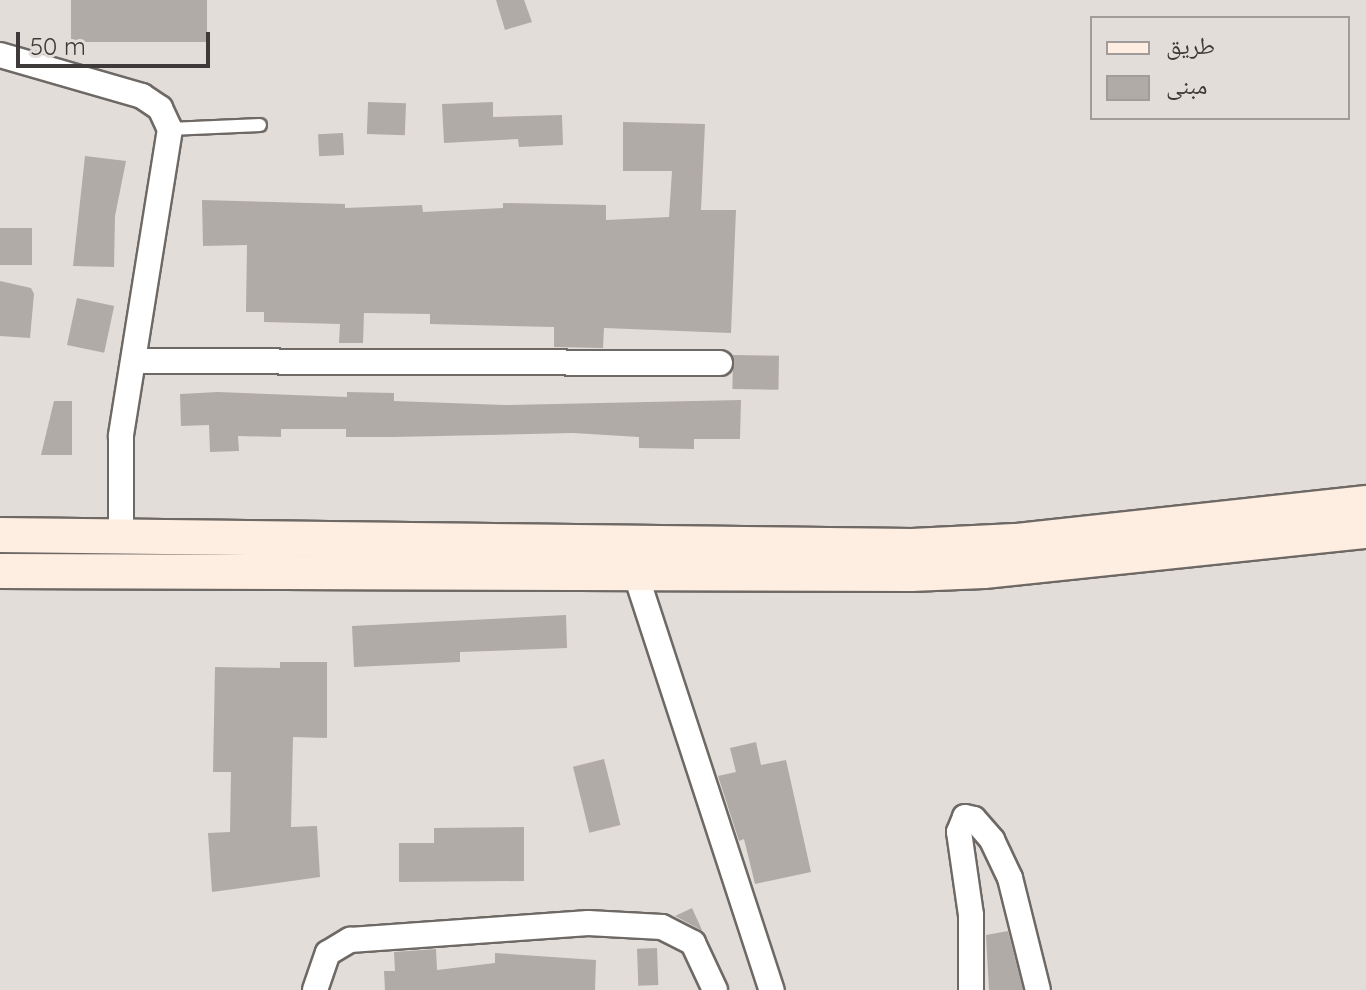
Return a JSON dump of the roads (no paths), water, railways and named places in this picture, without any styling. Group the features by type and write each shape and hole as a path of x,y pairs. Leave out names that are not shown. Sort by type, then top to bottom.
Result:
{"main road":[{"path":"0,571 635,556 927,545 1366,503"},
{"path":"0,535 121,535 984,571 1366,531"}],"street":[{"path":"0,55 142,96 160,108 170,129 121,436 121,535"},
{"path":"134,361 720,363"},
{"path":"635,556 772,990"},
{"path":"971,990 971,915 959,832 965,817 974,819 992,840 1010,878 1038,990"},
{"path":"315,990 328,953 350,940 588,923 662,927 693,943 715,990"}],"lane":[{"path":"170,129 260,125"}]}
